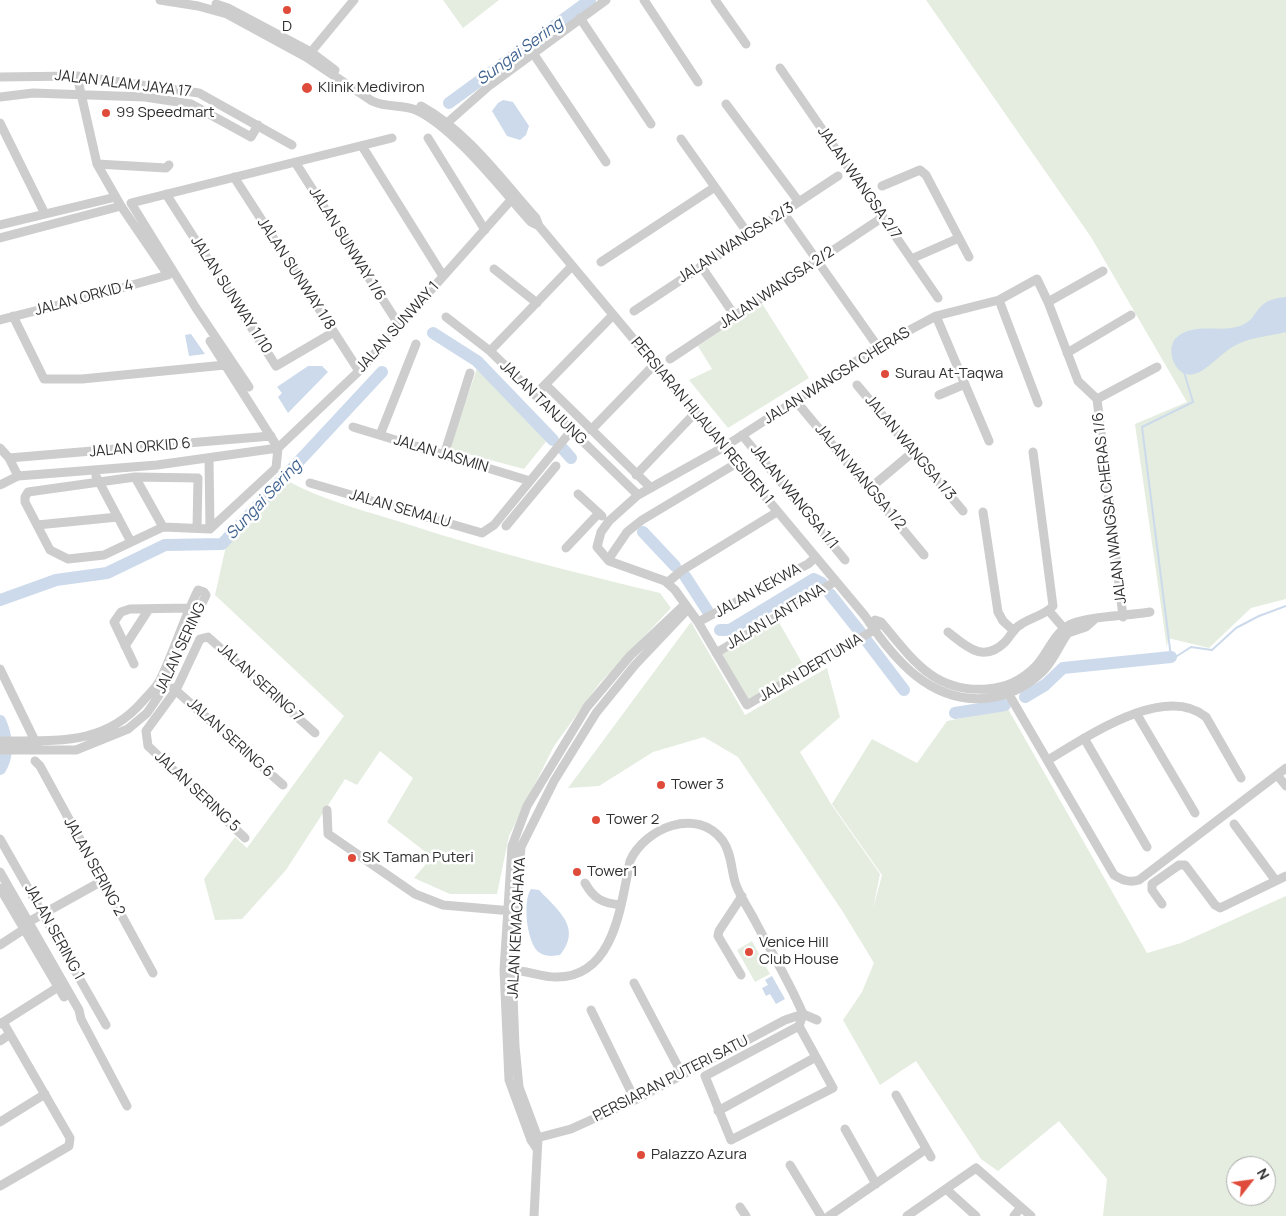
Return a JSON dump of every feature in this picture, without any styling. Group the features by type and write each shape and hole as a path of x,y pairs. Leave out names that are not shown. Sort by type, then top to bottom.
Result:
{"street":[{"path":"160,0 198,6 227,14 306,57 372,101 380,105 405,107 418,111 443,123 447,123 490,86 606,0"},
{"path":"200,0 228,8 311,52 382,100 407,101 417,104 447,123 473,148 513,198"},
{"path":"311,52 354,0"},
{"path":"644,0 698,82"},
{"path":"716,0 746,44"},
{"path":"580,18 651,124"},
{"path":"533,53 606,162"},
{"name":"JALAN WANGSA 2/7","path":"780,68 938,298"},
{"path":"77,76 97,164 121,206 168,274 271,436 278,448 276,468 210,529 163,527 104,555 68,559 50,550 25,502 28,492 99,481 135,477 198,478 197,528"},
{"name":"JALAN ALAM JAYA 17","path":"0,77 77,76 199,93 292,145"},
{"path":"0,97 33,93 144,97 191,104 251,137 258,125"},
{"path":"726,104 799,202"},
{"path":"418,111 460,144"},
{"path":"0,123 45,214"},
{"path":"447,123 449,132 513,198"},
{"path":"249,387 130,204 392,138"},
{"path":"428,138 485,230"},
{"path":"681,139 749,235"},
{"path":"362,146 443,276"},
{"name":"JALAN SUNWAY 1/6","path":"295,162 399,325"},
{"path":"97,164 166,168 169,165"},
{"path":"882,186 920,170 926,175 969,257"},
{"name":"JALAN WANGSA 2/3","path":"634,311 838,176"},
{"name":"JALAN SUNWAY 1/8","path":"234,177 359,371"},
{"path":"601,262 715,186"},
{"name":"JALAN SUNWAY 1/10","path":"166,194 276,366 334,332"},
{"path":"0,225 116,196"},
{"path":"505,208 513,198"},
{"path":"505,208 513,198"},
{"name":"PERSIARAN HIJAUAN RESIDEN 1","path":"513,198 531,222 539,226 696,412 777,512 866,616 874,630 920,680 959,698 980,699 1010,694 1035,678 1047,667 1066,631"},
{"path":"0,238 121,206"},
{"name":"JALAN SUNWAY 1","path":"278,448 359,371 505,208"},
{"path":"783,212 878,346"},
{"name":"JALAN WANGSA 2/2","path":"670,359 883,217"},
{"path":"912,259 959,238"},
{"name":"JALAN TANJUNG","path":"572,266 490,351 638,495"},
{"path":"701,266 735,316"},
{"path":"494,269 537,303"},
{"path":"1103,271 1048,302 1078,381 1097,399 1157,367"},
{"name":"JALAN ORKID 4","path":"0,320 168,274"},
{"name":"JALAN WANGSA CHERAS","path":"609,521 638,495 742,435 878,346 936,316 1000,300 1037,279 1048,302"},
{"path":"1000,300 1038,404"},
{"path":"535,396 613,314"},
{"path":"1067,353 1131,315"},
{"path":"13,316 44,379 82,379 225,365"},
{"path":"936,316 989,441"},
{"path":"446,317 490,351"},
{"path":"380,435 416,344"},
{"path":"591,430 655,364"},
{"path":"444,455 470,373"},
{"path":"939,395 965,384"},
{"path":"546,385 651,488"},
{"name":"JALAN WANGSA 1/3","path":"857,385 963,511"},
{"name":"JALAN WANGSA CHERAS 1/6","path":"1097,399 1123,617"},
{"name":"JALAN WANGSA 1/2","path":"795,400 924,555"},
{"path":"636,475 696,412"},
{"name":"JALAN JASMIN","path":"353,427 530,481"},
{"path":"530,481 571,430"},
{"name":"JALAN WANGSA 1/1","path":"742,435 845,560"},
{"name":"JALAN ORKID 6","path":"9,458 271,436"},
{"path":"0,448 9,458 18,476"},
{"path":"0,485 18,476 157,465 278,448"},
{"path":"869,488 913,452"},
{"path":"948,632 973,651 984,653 997,649 1021,624 1049,611 1054,606 1033,452"},
{"path":"209,459 210,529"},
{"path":"608,560 627,532 642,520 737,463"},
{"path":"157,465 157,478"},
{"path":"506,526 556,466"},
{"path":"94,471 131,542"},
{"path":"135,477 163,527"},
{"name":"JALAN SEMALU","path":"310,483 482,533 490,529 530,481"},
{"path":"578,494 609,521 601,532 597,547 608,560 667,583 675,590 698,622 716,653"},
{"path":"667,583 681,571 777,512"},
{"path":"983,512 998,612 1003,621 1014,631"},
{"path":"566,548 598,513"},
{"path":"37,524 118,517"},
{"name":"JALAN KEKWA","path":"698,622 808,564 816,557"},
{"name":"JALAN LANTANA","path":"716,653 836,581"},
{"name":"JALAN KEMACAHAYA","path":"534,1216 537,1149 519,1088 508,970 512,846 527,806 587,707 630,656 686,606"},
{"name":"JALAN KEMACAHAYA","path":"511,910 521,847 554,781 596,713 686,606"},
{"path":"125,646 148,609"},
{"path":"134,664 114,622 121,612 148,609"},
{"name":"JALAN SERING","path":"0,741 34,745 66,741 105,731 124,721 163,682 193,610 148,609"},
{"path":"1049,611 1066,631"},
{"name":"PERSIARAN HIJAUAN RESIDEN 1","path":"866,616 881,622 926,672 946,684 977,690 1004,686 1020,678 1035,666 1055,637 1078,622 1150,612"},
{"name":"JALAN DERTUNIA","path":"716,653 747,706 874,630 881,622"},
{"name":"JALAN SERING 7","path":"176,690 200,638 208,637 315,733"},
{"path":"0,668 34,745 0,750"},
{"path":"920,680 926,672"},
{"name":"JALAN SERING 6","path":"163,682 176,690 283,786"},
{"path":"1004,686 1114,875 1123,880 1132,882 1139,880 1286,768"},
{"name":"JALAN SERING 5","path":"176,690 146,731 148,746 245,838"},
{"path":"1048,760 1123,716 1179,705 1197,710 1206,717 1240,778"},
{"path":"1136,713 1195,813"},
{"path":"1084,738 1148,847"},
{"name":"JALAN SERING 2","path":"35,761 40,766 153,973"},
{"path":"1277,775 1286,786"},
{"path":"327,810 328,834 415,894 443,905 511,910"},
{"path":"508,970 557,977 575,974 589,967 601,956 613,935 630,861 635,849 644,840 660,831 688,822 712,830 723,842 730,856 736,885 802,1014 799,1026 833,1088 731,1140 705,1076 799,1026"},
{"path":"1234,824 1276,881"},
{"name":"JALAN SERING 1","path":"0,839 44,913 106,1025"},
{"path":"1162,904 1152,890 1152,884 1179,865 1185,865 1215,905 1220,908 1286,876"},
{"path":"0,872 26,926"},
{"path":"0,945 44,913 102,881"},
{"path":"584,883 591,894 598,900 621,905"},
{"path":"0,888 26,926 61,985 79,1010 81,1019 127,1106"},
{"path":"741,974 718,936 742,896"},
{"path":"634,983 682,1074"},
{"path":"0,1186 69,1146 70,1138 2,1023 61,985"},
{"path":"591,1010 635,1100"},
{"path":"802,1014 817,1020"},
{"name":"PERSIARAN PUTERI SATU","path":"534,1139 570,1129 635,1100 785,1020 802,1014"},
{"path":"0,1041 10,1034"},
{"path":"718,1111 816,1057"},
{"path":"0,1122 45,1094"},
{"path":"829,1216 876,1184 929,1153 896,1095"},
{"path":"845,1129 876,1184"},
{"path":"790,1165 821,1216"},
{"path":"907,1216 976,1168 1031,1216"},
{"path":"946,1189 976,1216"},
{"path":"740,1207 746,1216"},
{"path":"1014,1216 1021,1207"}],"shaded area":[{"path":"443,0 499,0 463,28"},
{"path":"926,0 1286,0 1286,599 1251,608 1209,648 1168,638 1167,648 1135,424 1187,402 1091,237"},
{"path":"761,302 809,378 728,428 689,380 712,369 698,346"},
{"path":"478,366 548,439 524,469 449,449"},
{"path":"286,480 330,500 438,534 596,578 660,593 671,608 599,684 554,746 509,836 497,894 450,894 414,878 432,857 387,822 413,778 380,751 357,785 345,779 286,870 242,919 215,920 204,879 235,837 247,848 344,716 215,595 226,546"},
{"path":"777,619 805,668 748,703 719,653"},
{"path":"691,622 745,715 827,668 840,717 800,752 831,804 880,874 873,909 882,875 832,804 872,739 917,763 947,721 1008,709 1147,953 1181,943 1286,896 1286,1216 1103,1216 1107,1179 1059,1121 998,1171 981,1159 916,1061 880,1085 843,1020 862,992 874,963 843,912 738,757 704,737 653,752 599,786 568,788"},
{"path":"752,941 770,974 755,982 737,950"}],"water":[{"path":"503,100 513,102 529,126 526,135 520,140 507,136 492,111"},
{"path":"1286,297 1286,332 1255,338 1238,344 1226,351 1205,369 1194,374 1182,372 1177,367 1172,355 1172,348 1173,342 1177,337 1192,330 1224,329 1240,326 1247,323 1267,302"},
{"path":"191,334 205,354 189,356 185,335"},
{"path":"308,366 322,366 328,372 288,413 278,397 282,393 277,387"},
{"path":"531,889 539,890 554,905 565,920 569,936 560,955 550,956 540,953 532,942 526,913 528,895"},
{"path":"772,976 785,999 776,1004 770,994 766,996 762,988 768,985 765,980"}],"waterway":[{"name":"Sungai Sering","path":"449,103 590,0"},
{"path":"433,333 477,361 553,440"},
{"name":"Sungai Sering","path":"0,600 56,580 107,573 165,545 222,544 382,372"},
{"path":"1184,372 1193,402 1142,427 1171,657 1177,656 1191,647 1212,650 1236,628 1259,616 1286,606"},
{"path":"563,449 571,458"},
{"path":"643,532 675,566"},
{"path":"685,576 707,610"},
{"path":"720,630 730,630 814,579 822,583"},
{"path":"830,594 861,633"},
{"path":"866,640 904,690"},
{"path":"1025,697 1045,685 1063,668 1171,657"},
{"path":"955,713 1005,705"},
{"name":"Sungai Sering","path":"0,721 6,745 5,758 0,769"}],"place":[{"name":"D","path":"287,10"},
{"name":"Klinik Mediviron","path":"307,88"},
{"name":"99 Speedmart","path":"106,113"},
{"name":"Surau At-Taqwa","path":"885,374"},
{"name":"Tower 3","path":"661,785"},
{"name":"Tower 2","path":"596,820"},
{"name":"SK Taman Puteri","path":"352,858"},
{"name":"Tower 1","path":"577,872"},
{"name":"Venice Hill Club House","path":"749,952"},
{"name":"Palazzo Azura","path":"641,1155"}]}
